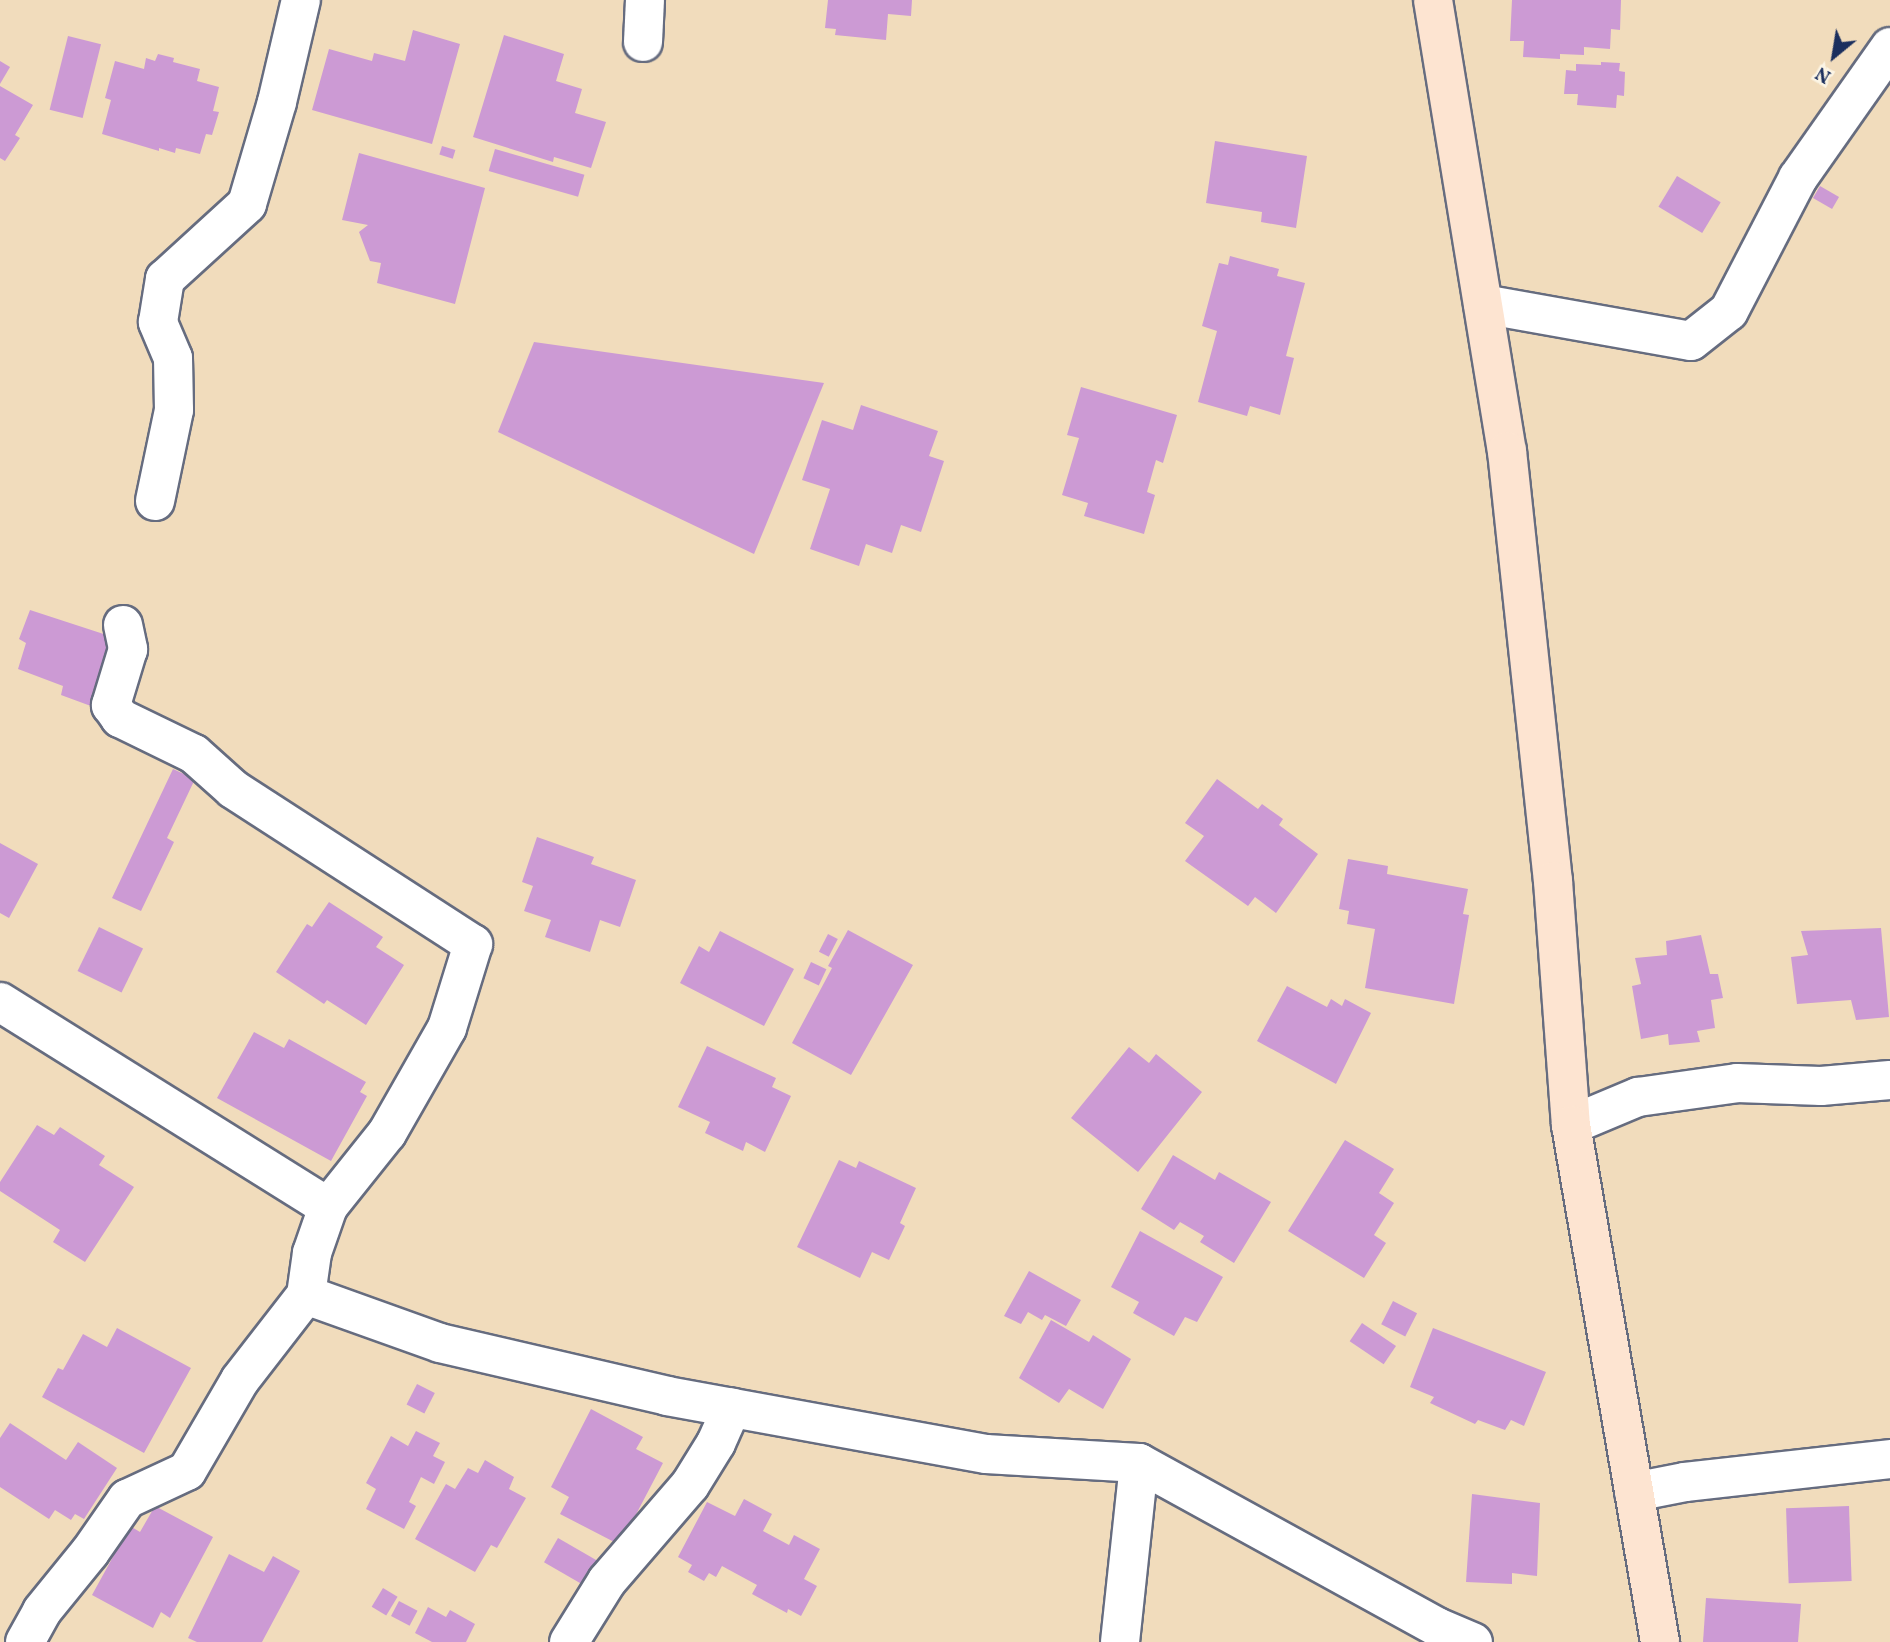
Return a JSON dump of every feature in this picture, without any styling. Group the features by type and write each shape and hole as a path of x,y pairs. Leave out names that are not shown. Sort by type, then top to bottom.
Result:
{"street":[{"path":"155,501 174,410 173,358 158,322 165,279 247,204 277,102 301,0"},
{"path":"643,42 645,0"},
{"path":"1433,0 1507,451 1553,881 1571,1125 1660,1642"},
{"path":"1483,304 1691,341 1729,311 1798,178 1890,47"},
{"path":"25,1642 43,1611 90,1552 127,1499 187,1471 240,1380 306,1295 312,1253 328,1207 387,1133 447,1028 473,944 243,796 194,754 120,718 111,705 128,649 123,625"},
{"path":"0,1002 328,1207"},
{"path":"1571,1125 1638,1097 1675,1091 1737,1083 1821,1086 1890,1080"},
{"path":"306,1295 440,1343 667,1396 986,1454 1139,1463 1437,1627 1473,1642"},
{"path":"569,1642 607,1581 690,1485 716,1443 732,1407"},
{"path":"1634,1492 1685,1482 1890,1459"},
{"path":"1120,1642 1139,1463"}],"building":[{"path":"828,0 912,0 911,16 888,14 886,40 835,35 836,29 825,28"},
{"path":"1512,0 1621,0 1620,30 1611,29 1610,49 1584,47 1584,55 1560,54 1560,59 1523,57 1524,41 1510,41"},
{"path":"413,30 460,44 432,144 312,110 329,49 372,61 374,53 405,61"},
{"path":"504,35 564,54 556,81 582,89 575,113 606,122 591,168 554,157 553,162 473,137"},
{"path":"68,36 101,44 83,118 50,110"},
{"path":"158,54 174,58 173,62 200,69 197,81 219,87 213,111 219,112 212,135 206,134 200,154 176,148 175,153 159,148 159,151 102,134 111,100 105,98 115,61 144,69 146,58 155,61"},
{"path":"0,61 10,67 0,84"},
{"path":"1601,62 1620,63 1619,71 1625,72 1624,96 1617,95 1616,108 1577,105 1578,94 1564,94 1566,70 1576,71 1576,64 1601,65"},
{"path":"0,86 33,105 15,135 20,138 5,161 0,158"},
{"path":"1215,141 1307,156 1296,228 1261,222 1262,212 1206,203"},
{"path":"442,146 455,150 453,159 439,155"},
{"path":"495,149 584,175 578,197 489,171"},
{"path":"359,153 485,188 455,304 377,283 381,263 370,261 359,232 368,225 342,220"},
{"path":"1677,176 1721,202 1702,233 1658,207"},
{"path":"1820,186 1839,197 1832,209 1813,198"},
{"path":"1230,256 1279,269 1277,276 1305,283 1286,356 1294,358 1280,415 1250,406 1247,416 1198,402 1217,331 1202,326 1219,263 1228,265"},
{"path":"534,342 824,383 754,554 498,432"},
{"path":"1081,387 1177,415 1163,463 1156,460 1147,492 1155,495 1144,534 1084,516 1088,503 1062,495 1079,438 1067,435"},
{"path":"861,405 938,431 929,456 944,461 921,532 901,525 892,553 866,544 859,566 810,549 830,489 802,480 822,420 853,430"},
{"path":"30,610 125,641 99,709 61,695 63,686 18,669 26,643 19,639"},
{"path":"173,769 195,779 167,838 174,842 141,911 112,898"},
{"path":"1217,779 1258,809 1262,804 1283,819 1279,825 1318,854 1276,913 1255,897 1248,906 1185,861 1204,836 1185,823"},
{"path":"537,837 594,857 591,864 636,880 620,927 600,920 590,952 545,937 551,920 524,911 533,886 522,882"},
{"path":"0,843 38,864 9,918 0,913"},
{"path":"1348,859 1388,866 1387,874 1468,889 1463,914 1469,915 1454,1004 1365,988 1375,929 1347,924 1349,911 1339,909"},
{"path":"329,902 383,937 376,947 404,965 366,1025 327,1000 324,1004 276,972 307,924 312,927"},
{"path":"99,927 143,948 122,993 78,971"},
{"path":"1881,928 1889,1017 1856,1020 1851,1000 1797,1004 1791,957 1808,955 1801,931"},
{"path":"848,930 913,965 851,1075 792,1043 832,968 828,966"},
{"path":"720,931 794,969 764,1026 680,983 699,946 709,952"},
{"path":"828,934 838,939 829,957 819,952"},
{"path":"1701,935 1710,974 1718,974 1723,998 1711,1000 1715,1028 1697,1031 1700,1042 1669,1045 1668,1034 1641,1039 1632,986 1641,984 1635,958 1667,955 1666,941"},
{"path":"811,962 826,969 819,985 803,978"},
{"path":"1287,986 1327,1007 1331,999 1342,1006 1345,999 1371,1013 1336,1084 1257,1041"},
{"path":"254,1032 284,1048 289,1039 366,1082 360,1092 367,1096 331,1161 217,1098"},
{"path":"707,1046 776,1078 772,1087 791,1096 765,1152 746,1142 743,1151 705,1133 710,1122 678,1107"},
{"path":"1129,1047 1149,1063 1156,1054 1202,1092 1138,1172 1071,1118"},
{"path":"37,1125 54,1135 60,1127 105,1156 99,1165 134,1187 85,1262 53,1242 60,1230 0,1191 0,1182"},
{"path":"1345,1140 1394,1169 1379,1193 1394,1203 1374,1235 1386,1243 1364,1278 1288,1231"},
{"path":"1173,1155 1215,1180 1219,1172 1271,1202 1234,1263 1200,1242 1204,1236 1180,1222 1174,1230 1141,1209"},
{"path":"839,1160 856,1168 859,1161 916,1188 900,1223 905,1226 889,1260 872,1252 860,1278 797,1247"},
{"path":"1140,1231 1223,1277 1197,1322 1185,1317 1174,1336 1133,1313 1139,1302 1111,1287"},
{"path":"1029,1271 1081,1300 1066,1326 1045,1315 1042,1320 1028,1312 1021,1324 1004,1316"},
{"path":"1393,1301 1417,1313 1405,1336 1381,1324"},
{"path":"1051,1320 1089,1342 1093,1335 1131,1359 1103,1409 1069,1389 1059,1403 1019,1378"},
{"path":"1362,1323 1396,1346 1384,1364 1350,1341"},
{"path":"117,1328 191,1368 144,1453 42,1397 58,1368 63,1370 83,1334 107,1347"},
{"path":"1433,1328 1546,1372 1524,1426 1511,1420 1505,1430 1478,1420 1475,1424 1430,1403 1434,1397 1410,1387"},
{"path":"417,1384 435,1393 424,1414 407,1404"},
{"path":"591,1409 643,1437 636,1449 663,1463 620,1545 560,1514 569,1497 551,1487"},
{"path":"10,1423 66,1460 78,1442 117,1468 84,1519 75,1514 71,1520 55,1510 49,1519 0,1487 0,1438"},
{"path":"416,1431 440,1443 433,1456 445,1462 434,1484 421,1477 409,1502 416,1506 404,1529 366,1509 376,1489 366,1483 391,1436 408,1446"},
{"path":"485,1460 514,1477 509,1489 526,1498 497,1548 491,1545 475,1572 415,1539 446,1484 455,1489 468,1468 478,1473"},
{"path":"1472,1494 1540,1503 1537,1576 1512,1573 1512,1584 1466,1582"},
{"path":"744,1499 772,1514 763,1531 789,1545 794,1535 820,1549 804,1579 817,1586 801,1616 788,1609 787,1613 752,1594 757,1585 722,1566 716,1577 709,1573 704,1581 688,1572 692,1565 678,1557 707,1502 735,1516"},
{"path":"155,1506 213,1537 170,1618 161,1612 153,1628 92,1595 130,1526 140,1532"},
{"path":"1849,1506 1852,1581 1789,1583 1786,1508"},
{"path":"558,1538 603,1564 589,1588 544,1562"},
{"path":"229,1554 264,1572 273,1556 300,1571 262,1642 197,1642 188,1638"},
{"path":"383,1588 398,1597 386,1616 372,1607"},
{"path":"1706,1598 1801,1604 1798,1642 1703,1642"},
{"path":"399,1601 418,1611 410,1626 391,1616"},
{"path":"428,1607 446,1617 450,1610 475,1624 466,1642 432,1642 415,1633"}]}
